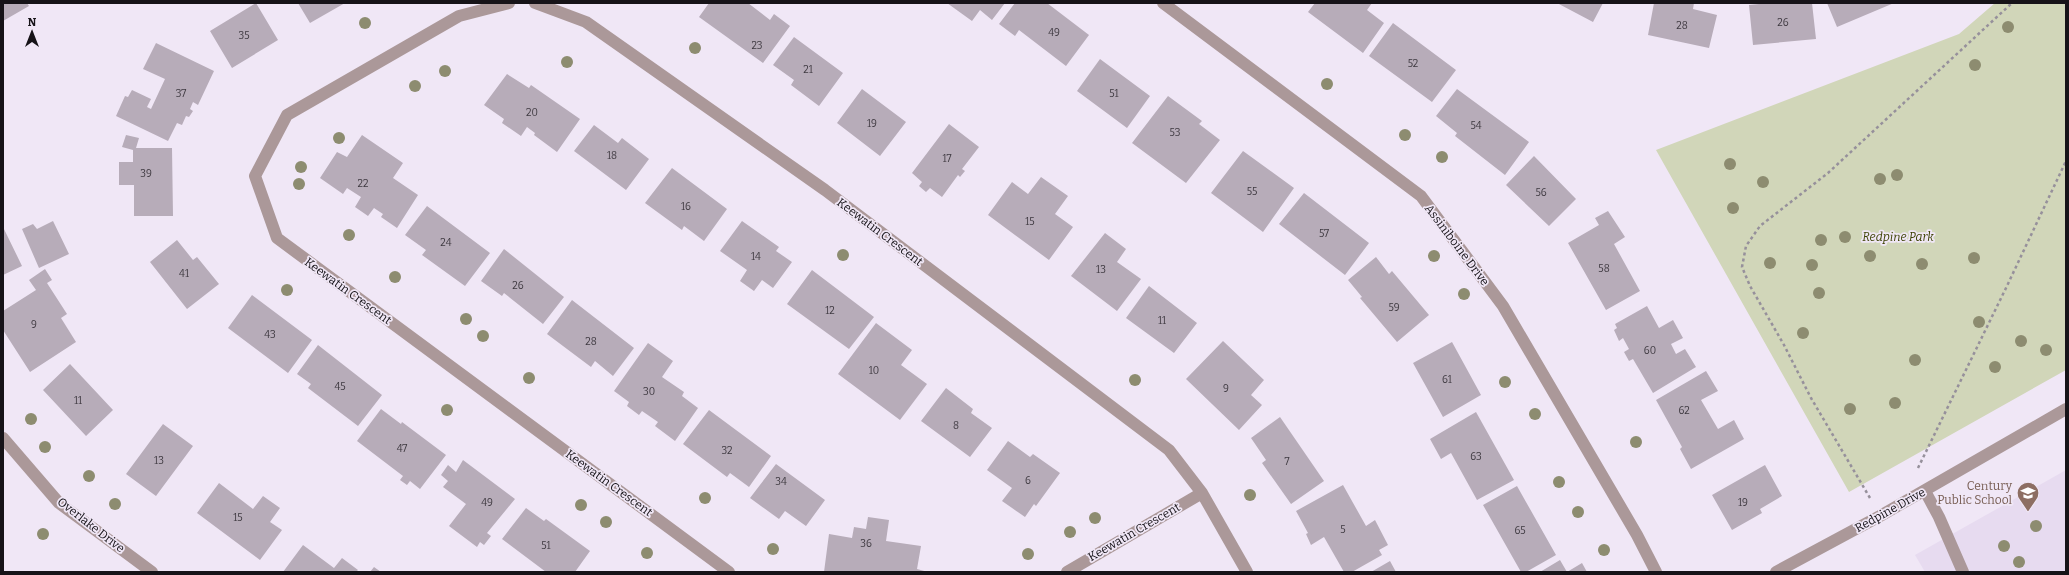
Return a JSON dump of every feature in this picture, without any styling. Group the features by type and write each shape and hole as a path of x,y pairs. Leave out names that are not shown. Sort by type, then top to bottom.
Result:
{"street":[{"name":"Keewatin Crescent","path":"509,3 459,16 287,115 255,176 277,238 729,572"},
{"name":"Keewatin Crescent","path":"535,3 586,22 825,190 1169,450 1202,493 1247,572"},
{"name":"Assiniboine Drive","path":"1163,3 1421,196 1503,306 1633,529 1656,572"},
{"name":"Redpine Drive","path":"1776,572 1925,491 2066,409"},
{"name":"Overlake Drive","path":"3,438 59,503 152,572"},
{"path":"1925,491 1939,517 1963,572"},
{"name":"Keewatin Crescent","path":"1067,572 1202,493"}],"path":[{"path":"1880,516 1811,398 1784,345 1750,286 1742,266 1746,246 1760,226 1828,172 2012,3"},
{"path":"1916,474 2066,161"}],"shaded area":[{"name":"Century Public School","path":"2066,470 2066,572 1925,572 1915,555"}],"green space":[{"name":"Redpine Park","path":"1995,3 2066,3 2066,370 1849,492 1656,150 1959,34"}],"building":[{"path":"3,3 27,3 29,6 3,21"},
{"path":"256,3 278,40 232,68 210,31"},
{"path":"298,3 345,3 310,23"},
{"path":"709,3 748,3 770,20 774,14 790,26 763,63 699,17"},
{"path":"947,3 1005,3 992,20 980,10 972,21"},
{"path":"1015,3 1047,3 1089,35 1066,66 1019,30 1015,36 999,24"},
{"path":"1315,3 1372,3 1367,10 1384,23 1363,53 1308,12"},
{"path":"1557,3 1603,3 1593,22"},
{"path":"1654,3 1694,3 1693,9 1717,15 1709,48 1648,35"},
{"path":"1769,3 1812,3 1816,39 1753,45 1749,5"},
{"path":"1827,3 1894,3 1837,27"},
{"path":"1393,23 1456,70 1432,102 1369,56"},
{"path":"794,37 843,73 819,106 791,85 794,80 773,65"},
{"path":"156,43 214,71 198,105 193,102 190,109 193,111 189,117 186,116 182,125 177,123 168,141 116,116 125,96 128,97 132,90 151,99 147,107 151,109 165,79 143,69"},
{"path":"1100,59 1150,96 1127,128 1077,91"},
{"path":"507,74 529,88 531,85 580,119 557,152 534,135 535,133 527,127 521,136 502,123 504,119 484,105"},
{"path":"862,89 906,122 880,156 837,123"},
{"path":"1457,89 1529,142 1505,175 1455,136 1457,133 1436,116"},
{"path":"1168,96 1202,121 1199,124 1220,140 1186,183 1132,143"},
{"path":"949,124 979,147 962,169 965,171 960,177 958,175 942,197 930,188 926,192 919,186 922,182 912,173"},
{"path":"594,125 618,143 622,138 649,159 626,190 574,151"},
{"path":"126,135 139,138 136,148 172,148 173,216 134,216 134,185 119,185 119,162 133,162 133,150 122,147"},
{"path":"362,135 403,163 393,178 418,195 397,228 381,217 383,214 374,208 368,216 355,207 361,197 347,188 343,194 320,178 337,152 347,157"},
{"path":"1243,151 1294,188 1263,232 1211,193"},
{"path":"1534,156 1576,199 1549,226 1506,185"},
{"path":"672,168 727,209 704,241 684,226 682,230 645,203"},
{"path":"1041,177 1068,196 1055,214 1073,227 1049,260 988,215 1012,182 1028,194"},
{"path":"1304,193 1369,243 1345,275 1279,224"},
{"path":"427,206 490,253 465,286 422,255 426,250 405,235"},
{"path":"1608,211 1625,237 1614,244 1640,291 1606,310 1568,243 1599,225 1595,218"},
{"path":"53,221 69,254 39,268 22,229 33,224 37,229"},
{"path":"742,221 779,247 776,251 792,262 773,288 762,280 754,291 740,281 747,270 720,251"},
{"path":"3,227 22,266 3,275"},
{"path":"1105,233 1126,249 1117,262 1141,279 1117,311 1071,276"},
{"path":"177,240 193,260 197,257 219,284 187,309 150,262"},
{"path":"504,249 564,297 543,324 504,293 502,296 481,281"},
{"path":"1376,257 1389,274 1392,271 1429,315 1397,342 1360,298 1362,297 1348,280"},
{"path":"45,269 52,280 47,283 67,314 61,318 76,342 30,372 3,330 3,311 36,290 29,280"},
{"path":"812,270 874,317 849,349 787,304"},
{"path":"1149,286 1197,323 1174,353 1126,318"},
{"path":"252,295 312,340 288,373 228,328"},
{"path":"572,300 634,348 613,376 595,361 591,367 547,334"},
{"path":"1647,306 1659,328 1673,320 1683,338 1671,344 1676,354 1685,349 1696,367 1653,393 1633,359 1629,361 1624,352 1629,349 1623,338 1619,341 1614,330 1617,328 1615,324"},
{"path":"876,323 912,350 901,365 927,384 900,420 838,374"},
{"path":"1223,341 1264,380 1251,395 1262,405 1239,430 1186,379"},
{"path":"1452,342 1481,395 1443,417 1413,363"},
{"path":"648,343 673,361 662,377 684,392 682,396 698,408 675,441 655,426 658,422 642,411 639,415 627,406 629,402 614,391"},
{"path":"318,345 382,395 358,426 308,388 311,384 297,374"},
{"path":"70,364 113,410 86,436 43,390"},
{"path":"1706,371 1718,391 1701,400 1718,429 1734,420 1744,439 1691,469 1680,449 1682,447 1656,400"},
{"path":"946,388 973,409 971,413 992,428 970,457 921,421"},
{"path":"381,409 401,424 402,422 446,455 420,489 410,481 407,485 400,480 403,476 357,441"},
{"path":"709,410 771,456 749,487 730,473 727,477 683,444"},
{"path":"1476,412 1514,480 1477,500 1451,453 1441,459 1430,439"},
{"path":"1280,417 1324,481 1291,504 1262,463 1266,460 1251,438"},
{"path":"163,424 193,446 156,496 126,474"},
{"path":"1008,441 1030,457 1033,454 1060,473 1036,506 1034,504 1025,517 1002,501 1012,488 987,470"},
{"path":"463,460 515,499 487,533 491,536 484,545 480,542 477,547 449,526 466,504 443,487 448,481 441,475 448,465 456,472"},
{"path":"776,464 825,500 806,526 785,511 779,519 750,498"},
{"path":"1765,465 1782,496 1760,509 1762,513 1732,530 1712,495"},
{"path":"219,483 253,509 263,496 280,508 270,522 282,530 260,560 197,513"},
{"path":"1343,485 1366,526 1375,520 1388,545 1379,550 1382,555 1352,572 1344,572 1324,537 1311,545 1306,534 1308,533 1296,511"},
{"path":"1517,486 1556,555 1526,572 1521,572 1483,505"},
{"path":"526,508 544,521 546,519 590,551 575,572 546,572 502,539"},
{"path":"868,517 889,520 886,541 921,546 917,569 928,572 824,572 829,534 852,538 854,527 866,529"},
{"path":"303,545 334,568 342,558 358,570 356,572 283,572"},
{"path":"1560,560 1567,572 1540,572"},
{"path":"1390,561 1396,572 1371,572"},
{"path":"1582,563 1587,572 1567,572"},
{"path":"374,567 381,572 370,572"}],"place":[{"name":"Century Public School","path":"2028,512"}]}
